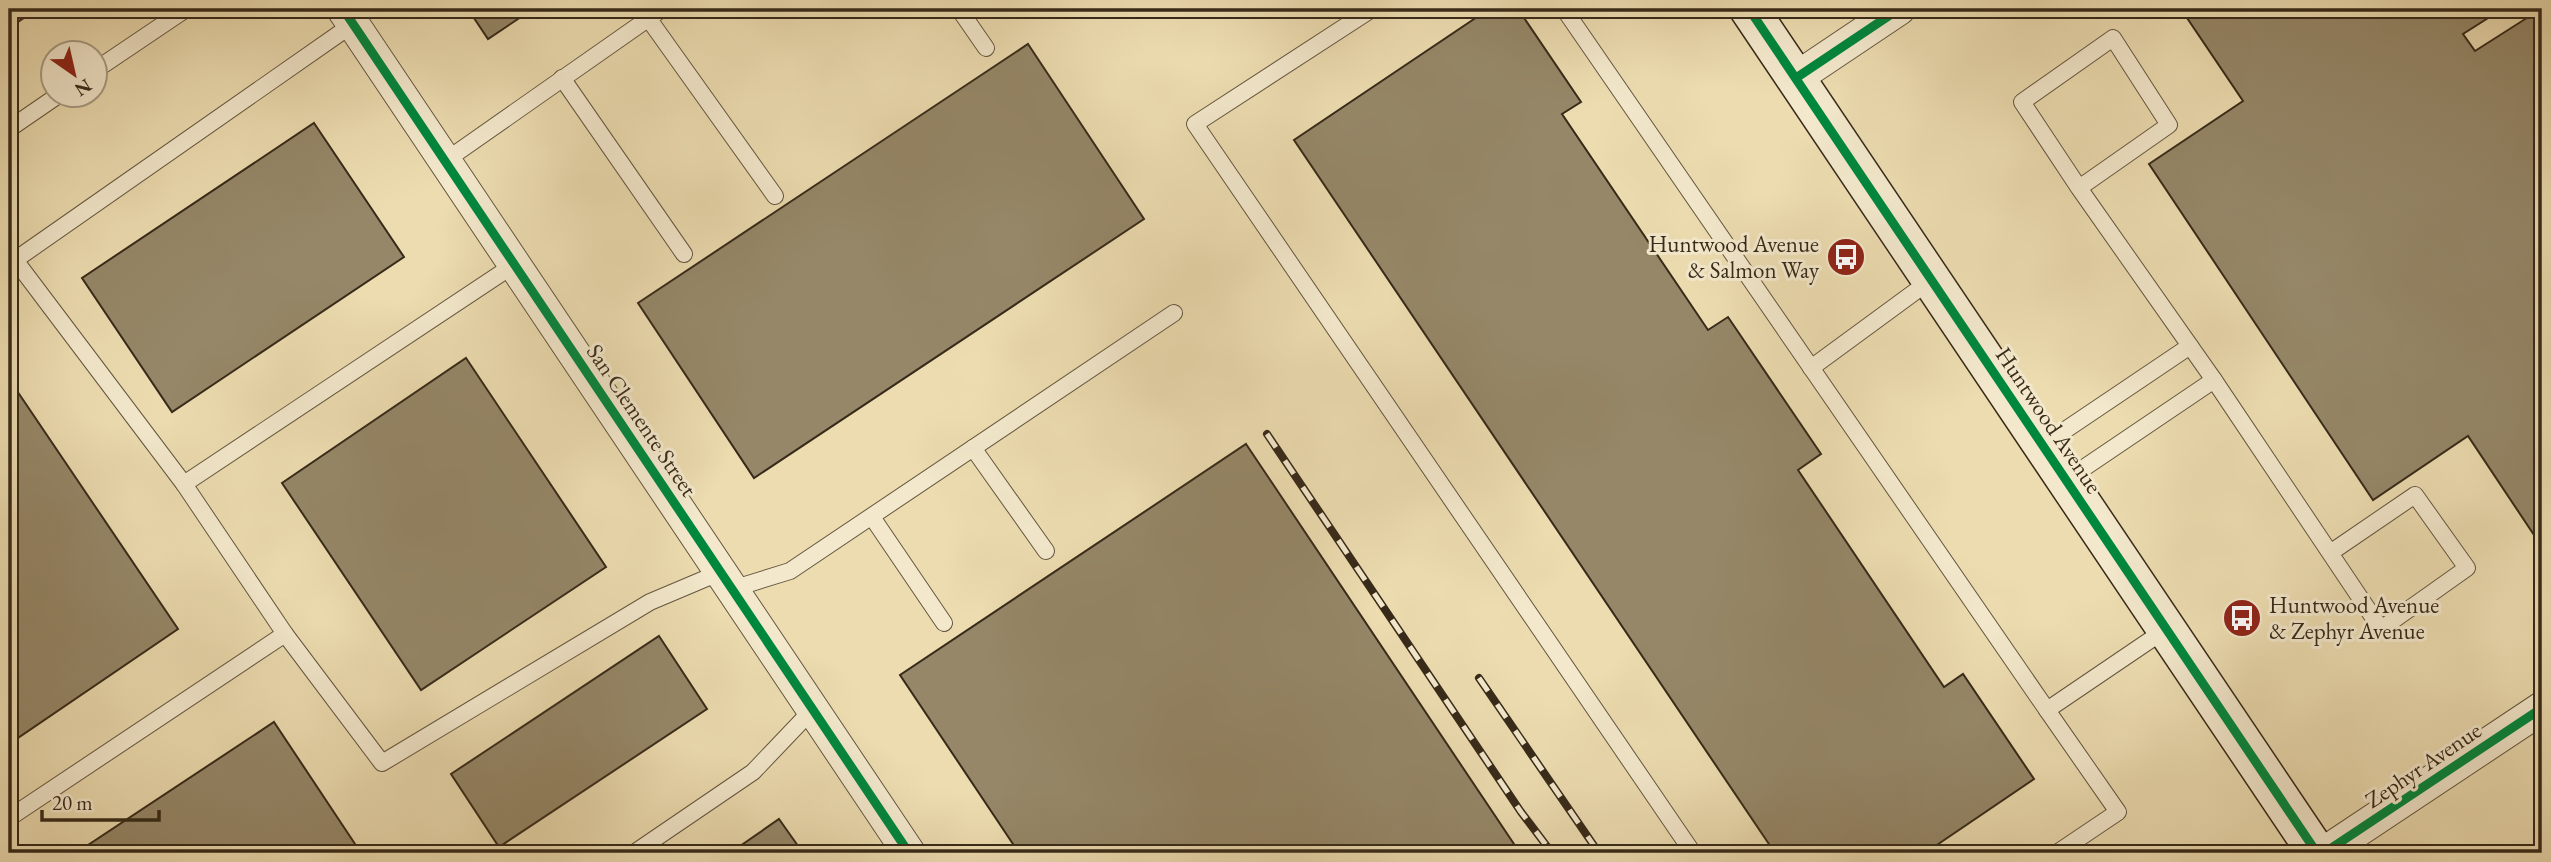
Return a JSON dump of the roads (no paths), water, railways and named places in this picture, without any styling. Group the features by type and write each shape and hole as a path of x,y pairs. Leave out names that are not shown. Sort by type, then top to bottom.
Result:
{"street":[{"name":"Huntwood Avenue","path":"1749,9 2316,853"},
{"path":"1796,78 1899,9"},
{"name":"San Clemente Street","path":"348,16 909,853"},
{"name":"Zephyr Avenue","path":"2324,853 2542,708"}],"lane":[{"path":"108,62 186,9"},
{"path":"445,161 662,9"},
{"path":"959,9 986,48"},
{"path":"1372,9 1195,124 1693,853"},
{"path":"1564,9 2118,812 2057,853"},
{"path":"348,16 12,262 184,484 285,634 382,763 650,602 727,581 790,572 1174,313"},
{"path":"648,18 775,196"},
{"path":"2079,188 2169,125 2113,38 2022,102 2079,188 2214,380 2330,553 2381,629 2467,568 2415,495 2330,553"},
{"path":"562,78 684,254"},
{"path":"9,129 40,108"},
{"path":"184,484 515,264"},
{"path":"1811,368 1931,280"},
{"path":"2043,445 2190,346"},
{"path":"2066,480 2214,380"},
{"path":"973,448 1046,551"},
{"path":"872,517 944,623"},
{"path":"2047,710 2165,630"},
{"path":"9,818 285,634"},
{"path":"634,853 753,772 813,709"}],"railway":[{"path":"1267,434 1521,812 1552,853"},
{"path":"1479,678 1599,853"}],"place":[{"name":"Huntwood Avenue & Salmon Way","path":"1846,257"},
{"name":"Huntwood Avenue & Zephyr Avenue","path":"2242,618"}]}
